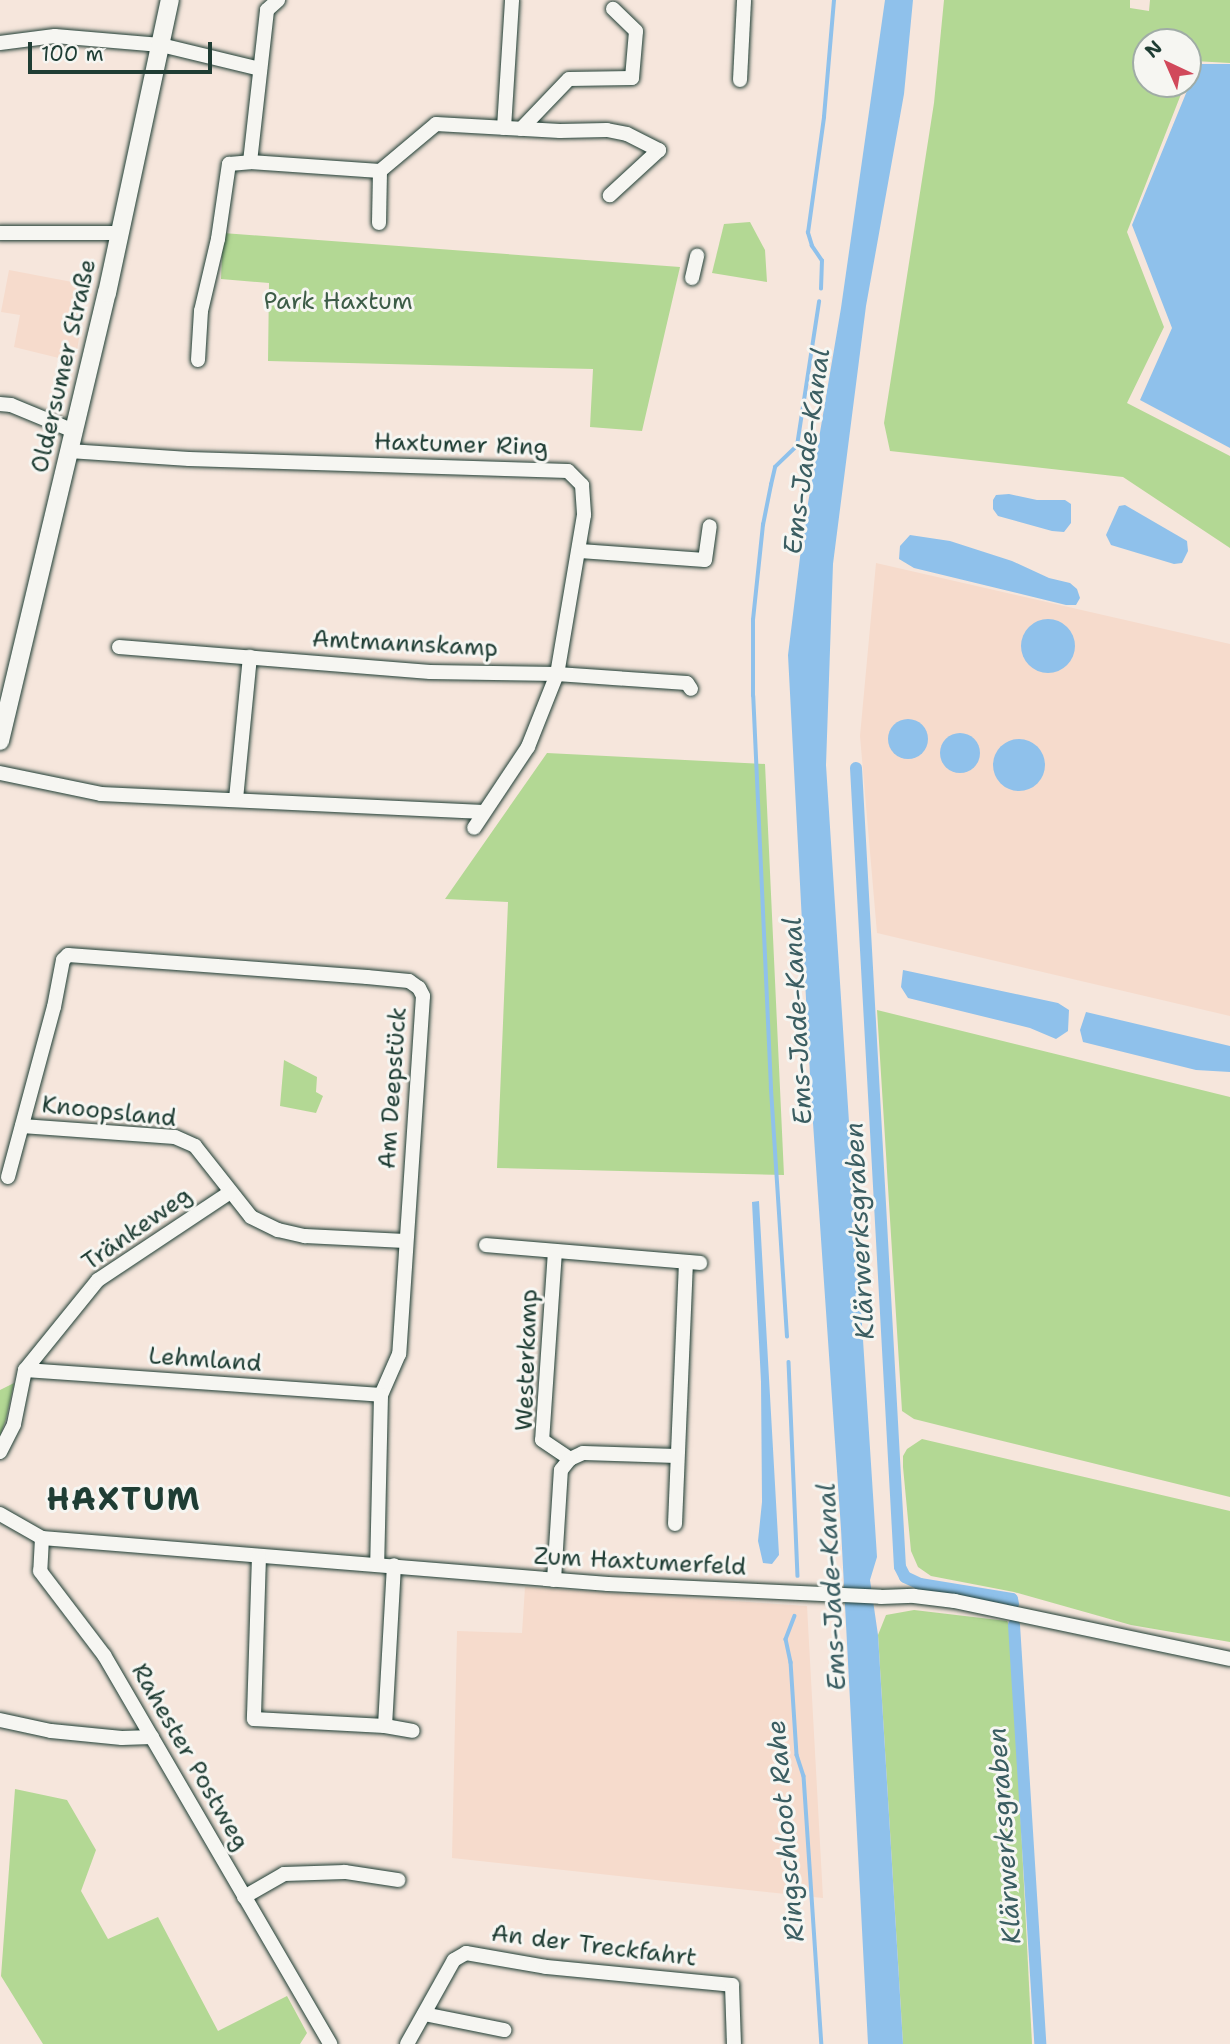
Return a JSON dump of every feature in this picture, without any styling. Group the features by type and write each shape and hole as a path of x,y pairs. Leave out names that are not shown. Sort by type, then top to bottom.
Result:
{"main road":[{"name":"Oldersumer Straße","path":"0,741 5,701 74,431 170,0"}],"street":[{"path":"250,162 267,9 278,0"},
{"path":"504,128 512,0"},
{"path":"740,80 744,0"},
{"path":"521,129 569,79 632,78 636,31 613,9"},
{"path":"0,43 55,36 161,45 260,69"},
{"path":"198,360 201,311 218,239 229,164 250,162 380,171 436,124 607,130 627,134 659,150 610,195"},
{"path":"379,223 380,171"},
{"path":"0,233 120,233"},
{"path":"692,278 697,256"},
{"path":"0,404 11,405 74,431"},
{"name":"Haxtumer Ring","path":"69,451 189,459 568,471 582,485 584,515 557,674 528,747 474,828"},
{"path":"580,551 705,560 710,526"},
{"name":"Amtmannskamp","path":"119,647 430,671 557,674 687,683 691,689"},
{"path":"236,799 250,657"},
{"path":"0,773 101,794 484,812"},
{"name":"Am Deepstück","path":"8,1177 63,960 68,955 409,981 419,988 423,996 399,1354 381,1395 377,1564"},
{"name":"Knoopsland","path":"22,1126 175,1137 195,1146 229,1193 251,1217 278,1230 305,1236 405,1241"},
{"name":"Tränkeweg","path":"0,1452 14,1424 25,1370 98,1280 229,1193"},
{"path":"486,1245 693,1263 677,1456 675,1524"},
{"name":"Westerkamp","path":"555,1251 542,1440 569,1459"},
{"name":"Lehmland","path":"25,1370 381,1395"},
{"path":"554,1580 561,1470 569,1459 583,1453 677,1456"},
{"path":"1,1515 42,1538"},
{"name":"Zum Haxtumerfeld","path":"42,1538 554,1580 826,1595 914,1596 955,1601 1230,1659"},
{"name":"Rahester Postweg","path":"42,1538 40,1571 104,1655 330,2044"},
{"path":"259,1556 254,1719 385,1726 413,1731"},
{"path":"385,1726 394,1565"},
{"path":"0,1720 51,1731 122,1738 152,1737"},
{"path":"244,1897 284,1874 345,1872 398,1880"},
{"name":"An der Treckfahrt","path":"407,2044 454,1960 466,1954 547,1967 732,1985 734,2044"},
{"path":"424,2014 504,2030"}],"shaded area":[{"path":"9,270 88,285 75,362 14,347 20,315 1,312"},
{"path":"876,563 1230,644 1230,1016 877,933 860,736"},
{"path":"525,1587 807,1606 823,1898 452,1858 457,1631 522,1633"}],"green space":[{"path":"944,0 1130,0 1130,8 1149,11 1150,0 1230,0 1230,63 1202,61 1202,28 1132,28 1132,98 1180,98 1127,232 1164,327 1127,403 1230,456 1230,548 1123,477 890,451 884,423 934,103"},
{"path":"750,222 765,250 767,282 712,273 724,224"},
{"name":"Park Haxtum","path":"223,233 680,267 642,431 590,427 593,369 268,361 269,283 221,279"},
{"path":"547,753 765,764 784,1175 497,1168 508,902 445,899"},
{"path":"877,1010 1230,1097 1230,1497 914,1419 902,1411"},
{"path":"284,1060 317,1077 316,1092 323,1096 316,1113 280,1106"},
{"path":"14,1383 6,1419 0,1436 0,1390"},
{"path":"922,1439 1230,1511 1230,1642 1131,1625 1014,1592 931,1576 918,1567 911,1551 903,1467 903,1456 907,1449"},
{"path":"914,1610 1007,1621 1011,1628 1032,2044 903,2044 878,1635 886,1615"},
{"path":"15,1789 67,1800 96,1850 81,1891 108,1939 158,1917 218,2031 287,1996 307,2033 300,2044 43,2044 1,1976"}],"water":[{"path":"885,0 913,0 904,94 866,306 833,564 826,765 877,1557 870,1580 878,1635 903,2044 868,2044 841,1529 811,1094 788,655 803,533 841,308"},
{"path":"1202,64 1230,64 1230,448 1140,400 1172,328 1132,225 1184,98 1202,98"},
{"path":"1009,494 1037,500 1065,500 1071,504 1071,523 1064,532 1052,531 998,516 993,509 993,500 996,495"},
{"path":"1125,505 1187,541 1188,551 1182,563 1174,564 1111,545 1106,535 1119,506"},
{"path":"910,535 950,541 1012,561 1049,578 1070,583 1077,589 1080,598 1076,605 1066,605 914,568 899,559 900,546"},
{"path":"1048,619 1067,627 1075,646 1067,665 1048,673 1029,665 1021,646 1029,627"},
{"path":"908,719 916,720 922,725 927,731 927,747 922,753 916,758 908,759 900,758 894,753 889,747 888,739 889,731 894,725 900,720"},
{"path":"960,733 968,734 974,739 979,745 979,761 974,767 968,772 960,773 952,772 946,767 941,761 940,753 941,745 946,739 952,734"},
{"path":"1019,739 1029,741 1037,747 1043,755 1043,775 1037,783 1029,789 1019,791 1009,789 1001,783 995,775 993,765 995,755 1001,747 1009,741"},
{"path":"903,970 1058,1003 1069,1010 1068,1031 1056,1039 1030,1028 908,998 901,987"},
{"path":"1086,1012 1230,1046 1230,1072 1196,1070 1083,1042 1080,1030"},
{"path":"759,1201 779,1555 772,1564 763,1563 758,1541 762,1502 761,1382 752,1202"}],"waterway":[{"path":"821,289 822,261 812,246 808,233 824,117 834,0"},
{"name":"Ems-Jade-Kanal","path":"787,1337 771,1088 753,696 753,620 763,525 771,485 775,467 797,446 819,302"},
{"name":"Klärwerksgraben","path":"856,768 900,1567 905,1577 920,1584 1012,1599 1013,1604"},
{"path":"789,1362 798,1576"},
{"name":"Ringschloot Rahe","path":"795,1616 786,1639 791,1662 797,1755 804,1776 822,2044"},
{"name":"Klärwerksgraben","path":"1014,1625 1040,2044"}],"district":[{"name":"HAXTUM","path":"124,1499"}]}
